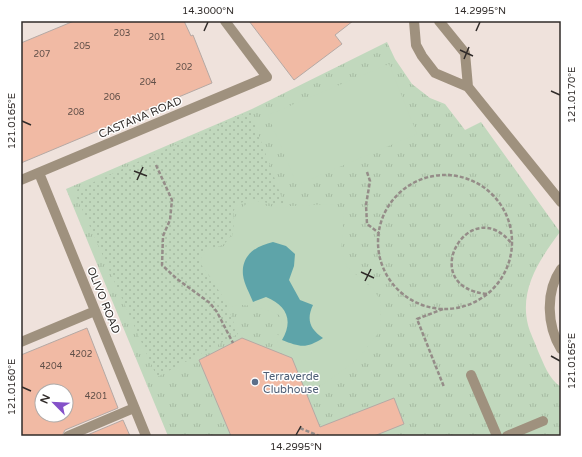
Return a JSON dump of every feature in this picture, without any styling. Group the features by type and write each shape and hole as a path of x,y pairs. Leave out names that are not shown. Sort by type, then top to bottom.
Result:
{"street":[{"name":"CASTANA ROAD","path":"21,180 267,77 225,21"},
{"path":"414,21 416,45 422,56 435,73 468,87 561,202"},
{"path":"439,21 465,53 468,87"},
{"name":"OLIVO ROAD","path":"39,173 146,436"},
{"path":"561,269 551,294 549,318 555,340 561,349"},
{"path":"21,342 95,311"},
{"path":"471,375 497,436"},
{"path":"68,436 134,408"},
{"path":"507,436 543,421"}],"path":[{"path":"156,165 172,200 170,220 163,236 162,265 177,279 210,303 217,312 233,342"},
{"path":"367,172 370,181 366,205 367,224 379,234"},
{"path":"444,387 417,319 445,309 467,305 487,294 505,272 510,259 512,244 510,224 502,205 489,189 471,179 451,174 430,176 411,183 396,196 384,214 378,245 383,267 395,286 412,300 433,308 445,309"},
{"path":"487,294 476,293 466,289 458,281 453,272 451,261 453,251 458,241 466,234 476,229 487,228 506,236 512,244"},
{"path":"300,428 319,436"}],"green space":[{"path":"387,42 395,59 412,84 430,98 445,104 465,130 481,122 560,232 545,253 533,275 526,299 526,312 529,328 544,366 561,387 561,436 168,436 66,189 252,109"},
{"path":"389,64 417,134 297,185 268,115"},
{"path":"250,111 284,204 247,201 238,205 235,208 233,215 234,229 225,244 205,251 199,261 225,300 238,334 157,377 74,191"},
{"path":"249,203 282,208 290,206 331,204 340,208 344,214 341,251 347,267 373,289 381,301 380,331 358,359 323,384 301,392 276,339 282,325 279,315 248,305 235,305 229,307 222,293 200,263 206,250 220,248 228,243 233,232 237,213 241,208"}],"water":[{"path":"273,242 286,246 295,254 294,266 289,280 300,300 313,305 310,315 310,324 312,328 323,338 317,342 303,346 282,340 286,333 287,326 286,314 283,309 279,304 266,297 253,302 243,275 244,262 251,252 261,246"}],"building":[{"path":"74,21 184,21 191,36 193,35 212,83 21,163 21,43"},
{"path":"249,21 353,21 335,35 342,44 294,80"},
{"path":"87,328 118,408 65,430 62,436 21,436 21,355"},
{"name":"Terraverde Clubhouse","path":"242,338 292,358 320,427 394,398 404,424 374,436 231,436 199,360"},
{"path":"123,420 130,436 85,436"}],"place":[{"name":"Terraverde Clubhouse","path":"255,382"}]}
